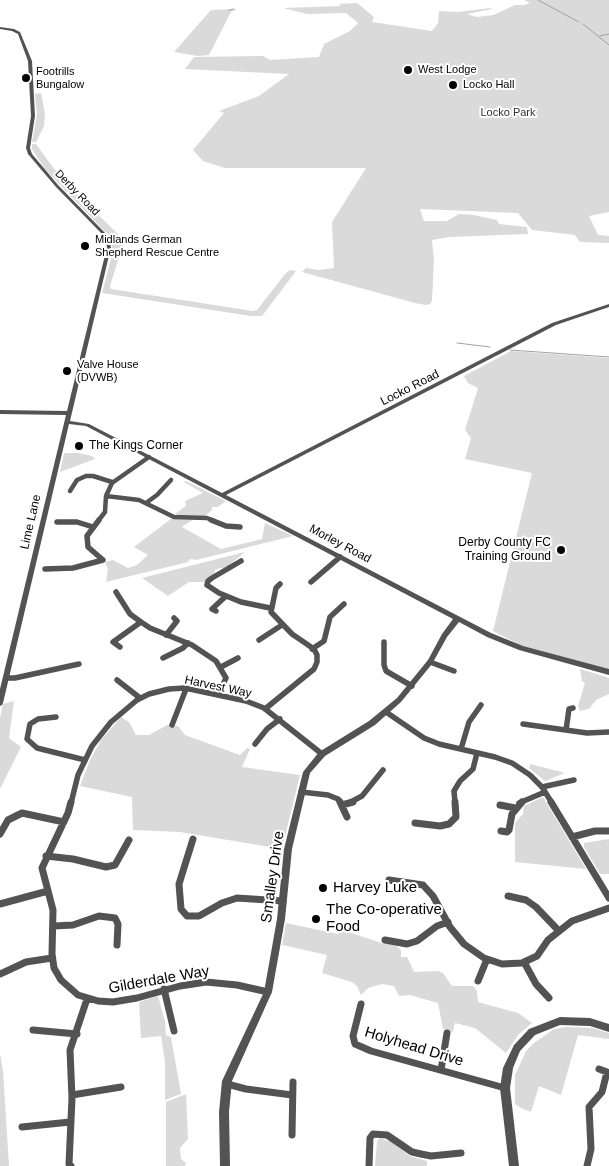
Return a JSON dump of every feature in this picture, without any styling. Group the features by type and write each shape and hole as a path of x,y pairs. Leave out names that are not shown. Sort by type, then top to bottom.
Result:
{"street":[{"name":"Derby Road","path":"0,28 10,29 18,33 30,61 33,116 28,148 30,154 57,186 102,231 109,242 108,254 69,413"},
{"name":"Locko Road","path":"222,495 554,324 609,304"},
{"path":"0,412 69,413"},
{"name":"Lime Lane","path":"0,703 69,413"},
{"name":"Morley Road","path":"67,422 87,425 458,618 520,648 609,672"},
{"path":"45,569 57,571 103,560 88,547 87,536 105,512 106,496 112,482 149,457"},
{"path":"65,485 71,489 79,478 86,476 93,476 112,482"},
{"path":"146,503 157,495 171,480"},
{"path":"106,496 131,498 146,503 170,516 207,518 228,529 240,527"},
{"path":"57,522 66,525 77,522 93,527"},
{"path":"311,582 340,557"},
{"path":"241,561 208,581 207,585 226,596 254,606 270,608"},
{"path":"264,709 314,669 318,658 312,648 272,615 270,608 276,588 280,584"},
{"path":"116,592 130,614 141,622 166,635 188,643 204,652 221,667 225,681 218,695"},
{"path":"216,611 212,609 226,596"},
{"path":"312,648 326,638 327,624 335,611 344,604"},
{"path":"328,608 335,611"},
{"path":"166,635 177,621 174,618"},
{"name":"Smalley Drive","path":"225,1166 224,1112 227,1084 233,1065 268,992 275,964 284,901 288,849 307,772 322,754 357,733 386,712 412,686 430,662 444,636 458,618"},
{"path":"120,647 113,642 141,622"},
{"path":"260,640 282,625"},
{"path":"384,642 384,665 386,671 412,686"},
{"path":"163,658 183,648 188,643"},
{"path":"221,667 238,658"},
{"path":"430,662 454,671"},
{"path":"6,678 14,678 79,664"},
{"path":"117,680 140,698"},
{"name":"Harvest Way","path":"77,780 85,760 103,730 140,698 169,689 186,689 218,695 264,709 322,754"},
{"path":"172,724 186,689"},
{"path":"461,749 469,722 481,705"},
{"path":"566,730 568,709 574,708"},
{"path":"386,712 424,738 512,763 530,775 543,789 609,898"},
{"path":"56,717 38,719 30,724 27,739 37,748 85,760"},
{"path":"255,744 267,729 280,720"},
{"path":"523,724 608,734"},
{"path":"415,823 440,826 449,824 456,818 454,791 457,785 473,769 477,753"},
{"path":"342,805 353,802 362,796 383,770"},
{"name":"Gilderdale Way","path":"77,780 70,807 42,868 42,874 53,910 52,958 54,968 61,980 71,991 88,999 98,1001 120,1001 164,989 220,982 268,992"},
{"path":"500,832 507,832 509,830 515,808 526,798 543,789 574,780"},
{"path":"301,792 328,795 338,799 347,818"},
{"path":"19,806 22,813"},
{"path":"500,806 515,808"},
{"path":"0,834 8,820 22,813 64,822"},
{"path":"572,837 609,831"},
{"path":"193,839 179,884 181,910 187,916 199,916 222,903 237,898 284,901"},
{"path":"46,856 73,859 106,867 115,865 129,840"},
{"path":"389,880 423,885 433,896 448,922 464,944 487,959 502,964 524,962 537,956 558,930 572,921 609,908"},
{"path":"0,904 48,891"},
{"path":"508,896 526,900 558,930"},
{"path":"54,926 73,925 99,916 115,918 118,924 117,945"},
{"path":"385,940 407,944 416,941 437,926 448,922"},
{"path":"0,974 26,962 52,958"},
{"path":"478,981 487,959"},
{"path":"524,962 536,984 549,998"},
{"path":"164,989 174,1031"},
{"path":"71,1166 69,1164 72,1095 70,1050 88,999"},
{"name":"Holyhead Drive","path":"361,1004 353,1036 355,1044 371,1051 505,1088"},
{"path":"514,1166 505,1088 508,1068 517,1048 532,1032 560,1021 577,1020 609,1028"},
{"path":"33,1030 76,1034"},
{"path":"441,1070 447,1033"},
{"path":"587,1166 591,1149 589,1107 602,1092 607,1072 599,1069"},
{"path":"292,1135 293,1082"},
{"path":"227,1084 246,1089 292,1095"},
{"path":"72,1095 121,1087"},
{"path":"22,1127 70,1122"},
{"path":"369,1166 370,1138 373,1134 387,1135 412,1152 430,1156 461,1153"}],"green space":[{"name":"Locko Park","path":"524,0 609,0 609,212 589,216 598,235 609,236 609,243 580,242 575,235 532,230 518,213 420,209 424,221 447,221 459,214 474,215 497,220 499,224 527,227 528,234 449,237 432,240 434,260 432,301 426,305 415,303 302,272 306,268 319,270 334,268 332,222 366,168 225,168 203,161 193,150 224,113 219,111 259,96 289,74 185,69 194,57 263,56 270,60 319,57 324,44 350,31 358,23 346,13 307,14 283,8 341,6 339,4 357,3 374,17 372,22 432,31 438,23 439,11 457,12 491,8 467,14 477,17 493,15 515,5 530,3"},
{"path":"234,9 209,55 198,56 174,52 211,10"},
{"path":"41,93 45,114 44,126 36,142 32,142 37,114 35,94"},
{"path":"32,144 36,144 62,180 118,234 123,249 112,253 112,241 109,236 45,169 32,149"},
{"path":"120,254 110,286 111,289 253,311 257,310 285,274 290,270 296,271 262,316 251,316 102,293 112,255"},
{"name":"Derby County FC Training Ground","path":"511,351 609,358 609,670 522,646 493,631 532,473 465,459 471,438 465,430 478,388 468,383 464,376"},
{"path":"64,453 78,453 92,456 95,459 60,472"},
{"path":"186,481 226,501 218,507 212,507 212,510 205,516 176,515 186,506 185,501 203,493 184,482"},
{"path":"171,519 194,519 182,527 221,549 262,539 265,523 293,536 196,560 190,559 188,562 106,582 108,569 105,562 113,560 128,568 137,565 148,555 134,547"},
{"path":"245,552 226,568 215,570 214,574 205,582 189,582 168,596 142,578"},
{"path":"580,669 609,678 609,694 596,700 589,709 580,711 578,706 585,683 582,681"},
{"path":"14,701 9,738 21,747 0,789 0,718 3,704"},
{"path":"121,717 129,722 136,735 149,735 167,725 178,726 185,735 240,755 247,748 250,749 242,767 300,775 282,849 180,832 133,830 132,797 80,786 90,760 101,740"},
{"path":"530,764 565,773 545,781 529,768"},
{"path":"543,797 586,869 515,862 515,823 523,814 524,806"},
{"path":"609,839 609,874 600,874 584,847 584,843"},
{"path":"286,923 338,934 342,930 382,943 394,944 401,950 401,957 407,957 414,972 438,971 443,973 452,986 473,986 477,991 478,1002 518,1013 532,1023 518,1035 506,1053 475,1028 455,1023 453,1032 443,1029 438,1003 410,995 399,996 394,986 382,984 368,988 361,995 357,986 352,982 322,973 327,955 282,945"},
{"path":"158,996 165,1021 166,1035 171,1037 181,1094 165,1100 165,1062 161,1036 141,1038 139,1002"},
{"path":"567,1027 593,1028 609,1033 609,1039 578,1035 561,1095 539,1086 531,1112 521,1108 515,1104 515,1075 526,1051 554,1029"},
{"path":"0,1053 3,1071 9,1166 0,1166"},
{"path":"186,1094 188,1139 180,1148 181,1159 186,1163 185,1166 166,1166 166,1102"},
{"path":"380,1138 391,1142 410,1156 427,1161 427,1166 375,1166 377,1141"}],"waterway":[{"path":"538,0 579,22"},
{"path":"229,10 234,9"},
{"path":"583,24 609,45"},
{"path":"600,36 609,34"},
{"path":"457,343 490,347"},
{"path":"510,350 609,357"}],"place":[{"name":"West Lodge","path":"408,70"},
{"name":"Footrills Bungalow","path":"26,78"},
{"name":"Locko Hall","path":"453,85"},
{"name":"Midlands German Shepherd Rescue Centre","path":"85,246"},
{"name":"Valve House (DVWB)","path":"67,371"},
{"name":"The Kings Corner","path":"79,446"},
{"name":"Derby County FC Training Ground","path":"561,550"},
{"name":"Harvey Luke","path":"323,888"},
{"name":"The Co-operative Food","path":"316,919"}]}
